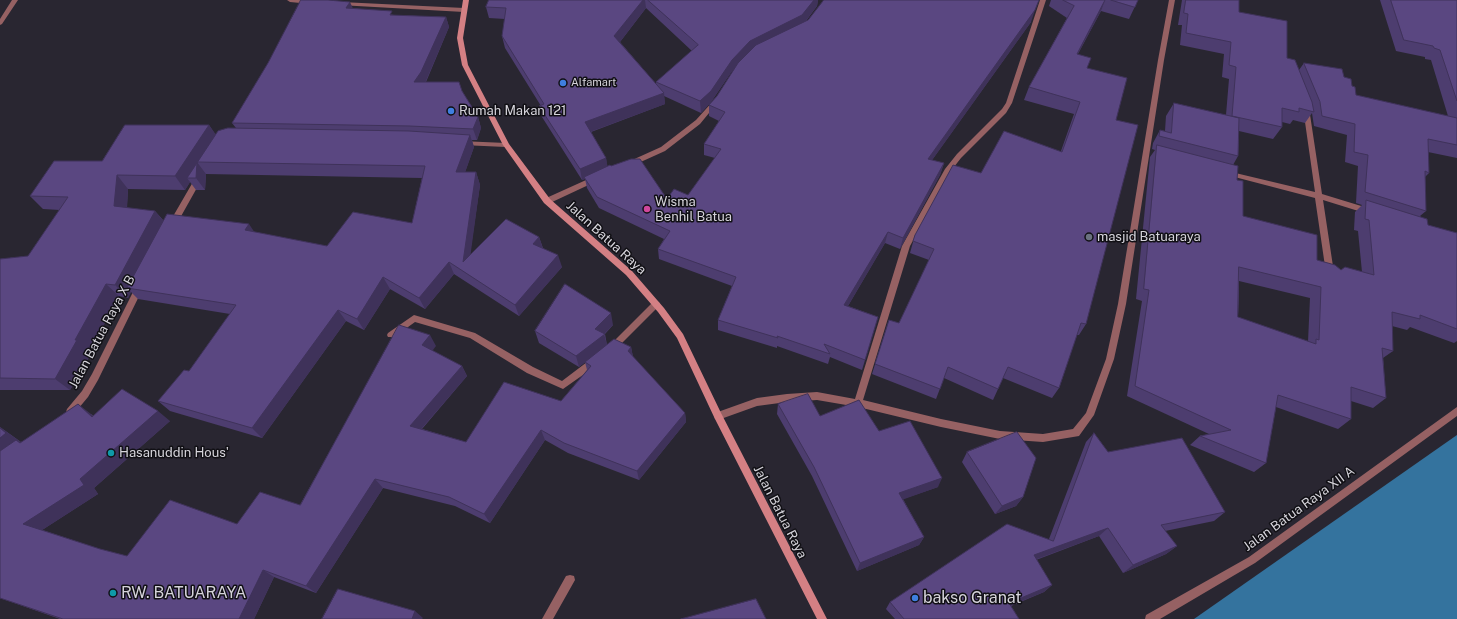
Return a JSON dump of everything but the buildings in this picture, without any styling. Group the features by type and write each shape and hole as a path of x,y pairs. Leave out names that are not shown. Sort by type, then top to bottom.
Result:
{"main road":[{"name":"Jalan Batua Raya","path":"466,0 460,38 465,65 506,145 547,201 629,273 656,304 680,336 718,416 822,619"}],"street":[{"path":"0,22 15,0"},
{"path":"290,0 318,2"},
{"path":"858,403 906,246 947,171 959,156 1004,111 1043,0"},
{"path":"718,416 757,402 817,396 858,403 941,424 1000,435 1042,438 1076,433 1090,415 1110,359 1122,304 1150,153 1160,60 1172,0"},
{"path":"333,3 464,10"},
{"path":"627,165 663,149 698,122 714,104 720,94"},
{"path":"1303,99 1310,126 1314,166 1330,276"},
{"path":"456,143 506,145"},
{"path":"167,235 188,194 205,168"},
{"path":"1223,172 1319,196 1377,214"},
{"path":"547,201 605,175"},
{"name":"Jalan Batua Raya X B","path":"64,417 85,394 92,383 142,282"},
{"path":"391,335 414,318 472,335 530,370 563,385 604,355 656,304"},
{"name":"Jalan Batua Raya XII A","path":"1150,619 1252,560 1457,411"},
{"path":"547,619 570,580"}],"water":[{"path":"1457,435 1457,619 1194,619"}],"place":[{"name":"Alfamart","path":"563,83"},
{"name":"Rumah Makan 121","path":"451,111"},
{"name":"Wisma Benhil Batua","path":"647,209"},
{"name":"masjid Batuaraya","path":"1089,237"},
{"name":"Hasanuddin Hous'","path":"111,453"},
{"name":"RW. BATUARAYA","path":"113,593"},
{"name":"bakso Granat","path":"915,598"}]}
